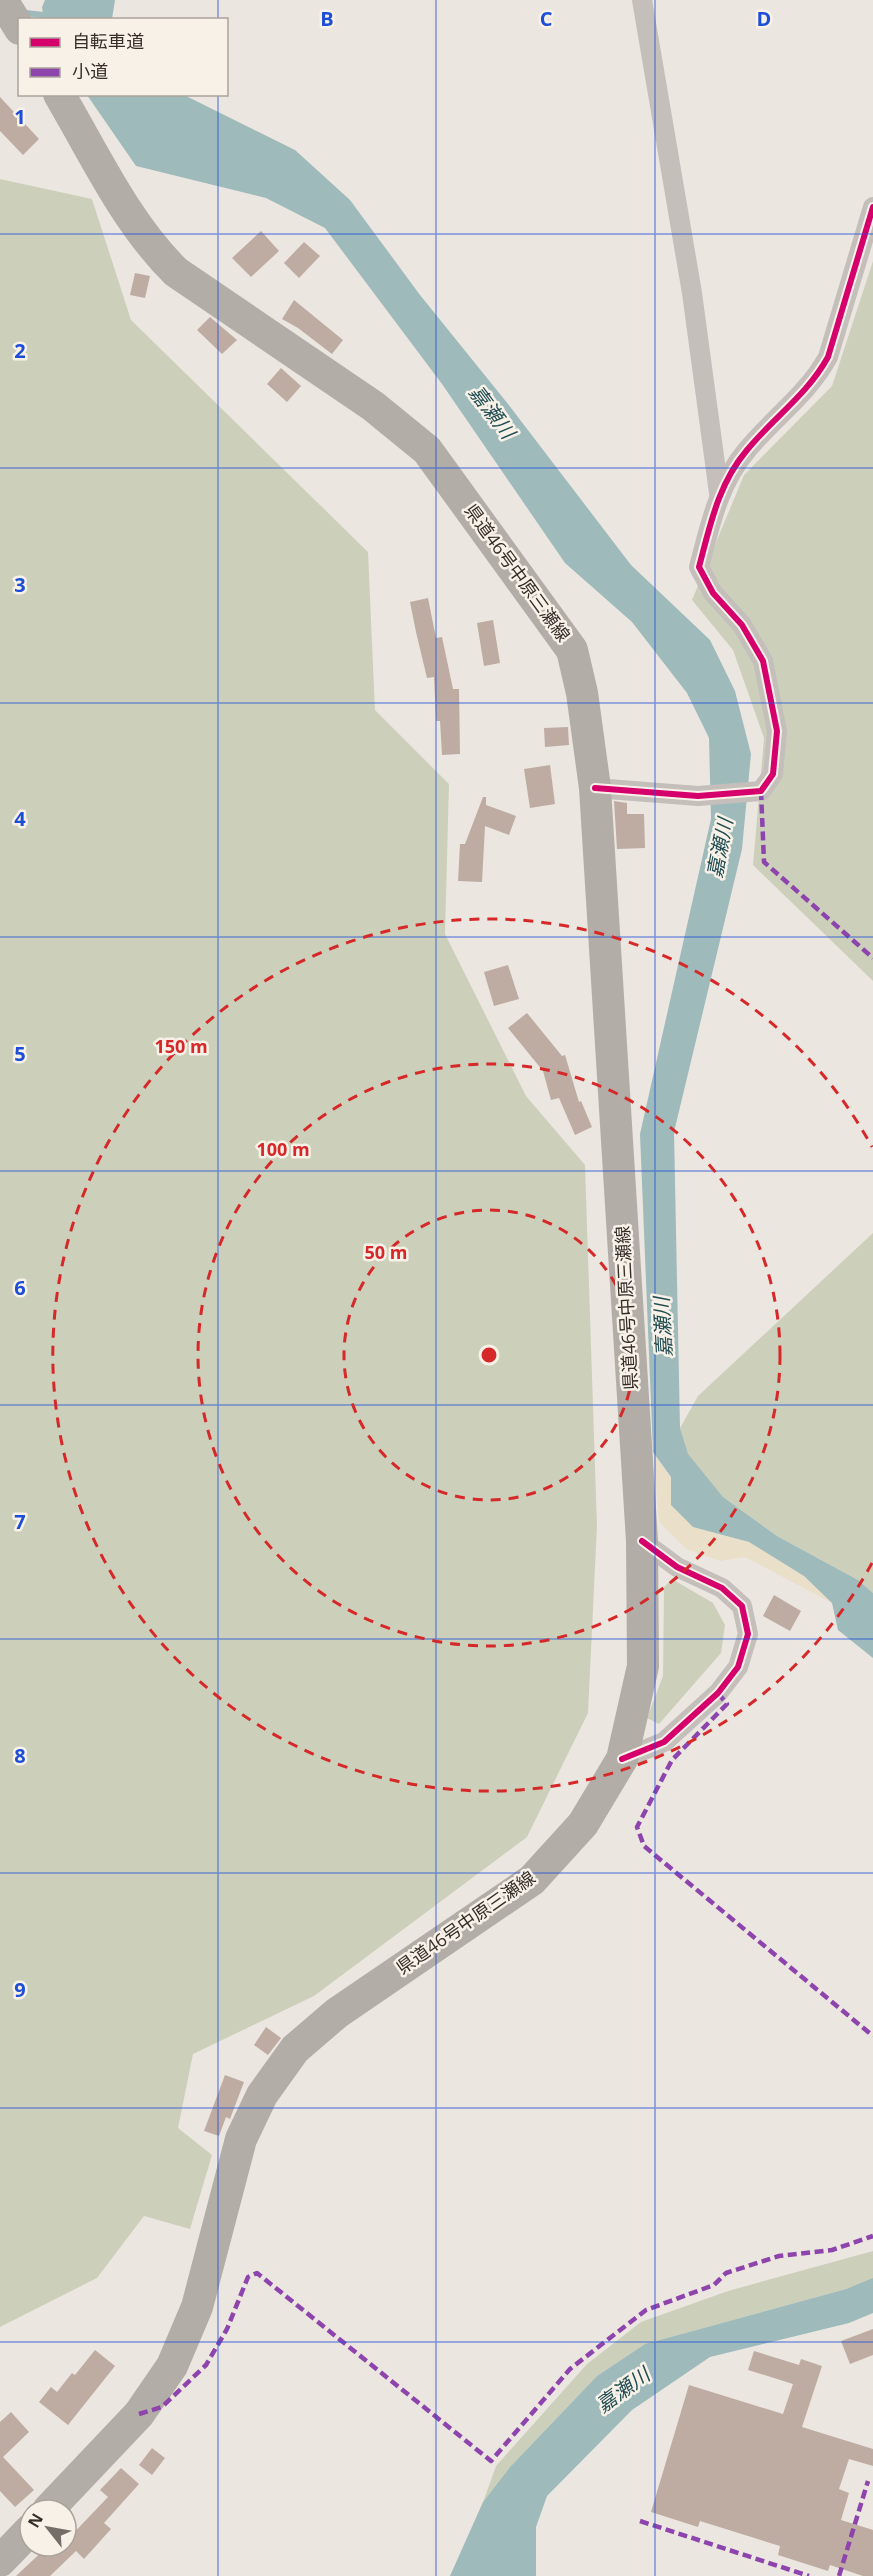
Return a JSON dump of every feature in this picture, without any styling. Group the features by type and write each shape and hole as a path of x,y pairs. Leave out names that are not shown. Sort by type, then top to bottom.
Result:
{"main road":[{"path":"3,0 18,25"},
{"name":"県道46号中原三瀬線","path":"59,2498 138,2414 172,2366 197,2307 242,2139 262,2095 295,2049 336,2013 532,1880 583,1824 622,1760 643,1666 642,1541 595,789 582,693 572,650 427,450 373,406 176,272 155,251 136,224 60,96"},
{"path":"0,2561 18,2542"}],"street":[{"path":"642,0 692,293 719,493"},
{"path":"595,789 698,795 761,791 773,774 777,731 763,662 742,625 713,593 699,567 719,493 746,450 815,379 828,357 873,207"},
{"path":"622,1760 664,1742 718,1693 738,1667 748,1634 742,1606 722,1588 677,1567 642,1541"}],"green space":[{"path":"0,179 92,199 131,320 368,552 375,710 449,784 445,934 526,1096 585,1165 597,1526 588,1713 527,1837 314,1996 193,2054 178,2128 212,2155 190,2229 144,2216 97,2278 0,2327"},
{"path":"873,261 873,981 753,865 764,738 733,650 692,600 744,475 832,386"},
{"path":"873,1233 873,1593 858,1580 777,1536 723,1497 687,1454 680,1428 698,1396"},
{"path":"672,1579 713,1603 725,1625 721,1653 659,1724 647,1718 663,1676 664,1587"},
{"path":"873,2251 873,2279 846,2289 645,2344 597,2376 510,2467 483,2502 496,2466 587,2364 641,2322 728,2291"}],"sand":[{"path":"653,1452 671,1477 671,1505 693,1527 749,1542 804,1576 832,1603 745,1557 720,1561 686,1549 659,1522"}],"water":[{"path":"45,0 115,0 112,18 44,18 42,7"},
{"name":"嘉瀬川","path":"88,96 186,96 295,150 350,200 420,295 508,404 631,565 710,640 735,691 751,754 742,849 674,1132 680,1428 688,1454 723,1497 777,1536 858,1580 873,1593 873,1658 838,1630 832,1603 804,1576 749,1542 693,1527 671,1505 671,1477 653,1452 640,1134 711,819 709,738 687,693 632,622 565,563 442,384 325,228 266,198 136,166"},
{"name":"嘉瀬川","path":"873,2278 873,2313 849,2323 710,2357 632,2410 547,2496 536,2527 536,2576 450,2576 483,2502 510,2467 597,2376 645,2344 846,2289"}],"building":[{"path":"0,97 39,139 23,155 0,131"},
{"path":"261,231 279,251 251,277 232,258"},
{"path":"304,242 320,256 299,278 284,263"},
{"path":"135,273 150,276 145,298 130,295"},
{"path":"294,300 343,340 332,354 298,328 282,319"},
{"path":"210,317 237,340 222,354 197,330"},
{"path":"281,368 301,386 287,402 267,384"},
{"path":"428,598 436,638 442,637 453,689 459,689 460,754 442,755 440,721 436,721 434,677 427,678 416,632 410,602"},
{"path":"493,620 500,663 484,666 477,623"},
{"path":"568,727 569,745 545,747 544,728"},
{"path":"550,765 555,804 530,808 524,769"},
{"path":"483,797 486,797 486,805 516,816 509,835 485,826 482,882 458,881 460,844 465,844"},
{"path":"614,801 627,803 627,814 644,814 645,848 617,849"},
{"path":"508,965 519,999 494,1006 484,972"},
{"path":"527,1013 562,1056 565,1055 579,1102 581,1101 592,1127 575,1135 559,1098 551,1100 543,1071 508,1028"},
{"path":"774,1595 801,1611 790,1631 763,1616"},
{"path":"266,2027 281,2038 268,2055 254,2045"},
{"path":"225,2075 244,2082 230,2119 226,2117 219,2136 204,2131"},
{"path":"873,2329 873,2355 850,2364 841,2341"},
{"path":"95,2350 115,2366 68,2425 39,2402 51,2387 57,2392 72,2373 75,2375"},
{"path":"754,2351 799,2365 801,2359 822,2366 802,2427 873,2449 873,2466 849,2459 839,2489 849,2493 841,2520 873,2530 873,2576 863,2576 830,2565 828,2571 778,2555 780,2546 700,2521 698,2527 651,2512 689,2385 783,2414 793,2384 748,2370"},
{"path":"11,2412 29,2432 3,2457 34,2490 25,2498 18,2498 18,2504 15,2507 0,2491 0,2422"},
{"path":"152,2448 165,2458 152,2475 139,2465"},
{"path":"121,2468 139,2484 104,2523 111,2529 84,2559 78,2553 78,2528 108,2497 100,2490"},
{"path":"35,2558 69,2558 50,2576 16,2576"}],"waterway":[{"path":"26,13 52,16"}],"marked path":[{"path":"761,791 764,862 873,958"},
{"path":"718,1693 727,1704 672,1760 637,1827 644,1846 873,2036"},
{"path":"139,2414 162,2407 206,2365 227,2329 248,2277 257,2273 491,2461 570,2369 646,2310 714,2285 726,2273 779,2256 832,2250 873,2236"},
{"path":"839,2576 868,2481"},
{"path":"640,2521 809,2576"}],"cycle path":[{"path":"595,788 698,796 761,791 773,774 777,731 763,661 742,625 713,593 699,567 716,506 737,463 757,438 810,383 828,357 873,207"},
{"path":"622,1759 664,1742 718,1693 738,1667 748,1634 742,1606 722,1588 677,1567 642,1541"}]}
